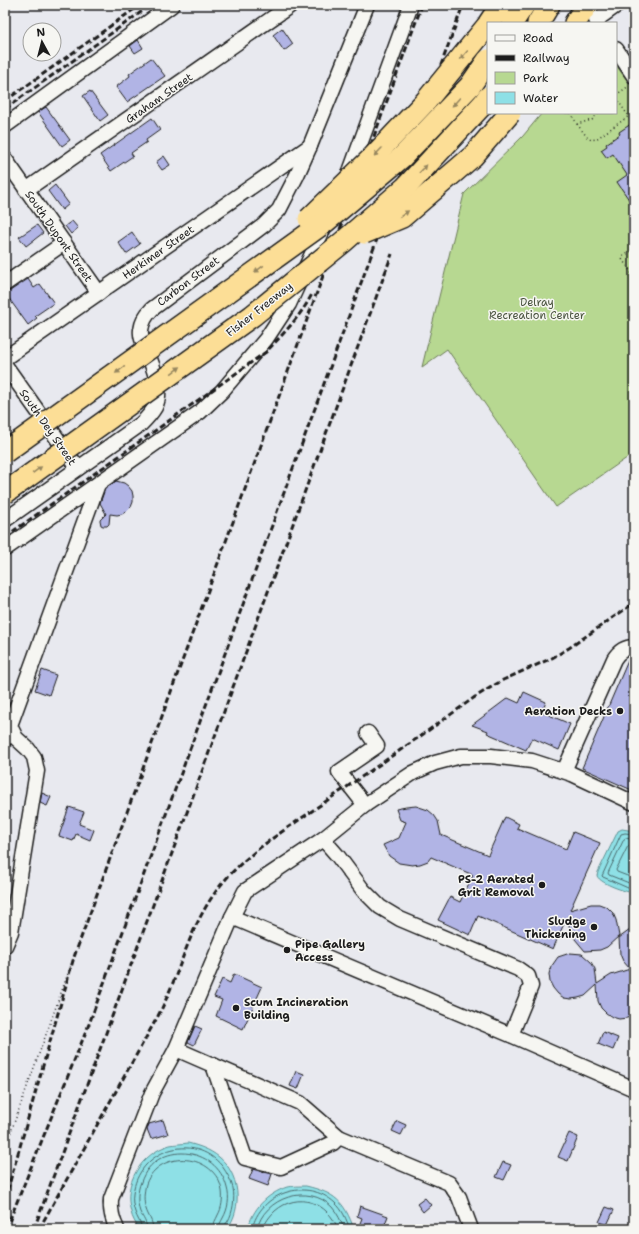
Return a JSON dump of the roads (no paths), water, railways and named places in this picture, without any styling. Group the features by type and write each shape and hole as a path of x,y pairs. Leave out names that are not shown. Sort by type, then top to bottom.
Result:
{"highway":[{"path":"490,22 501,5"},
{"path":"513,22 524,5"},
{"path":"539,22 549,5"},
{"path":"578,22 594,16"},
{"path":"291,246 311,216 371,159 426,101 487,26"},
{"path":"5,452 325,222 402,157 470,86 487,61"},
{"name":"Fisher Freeway","path":"5,493 252,316 343,242 406,188 487,98"},
{"path":"343,242 402,217 473,156 509,114"}],"street":[{"path":"5,126 172,5"},
{"name":"Graham Street","path":"26,190 291,5"},
{"name":"Carbon Street","path":"5,520 141,424 155,407 158,391 156,377 141,336 142,322 148,313 161,301 272,218 282,203 310,146 366,5"},
{"path":"5,549 200,412 217,396 266,338 289,304 352,169 412,5"},
{"path":"594,16 617,5"},
{"path":"617,50 632,72"},
{"name":"Herkimer Street","path":"5,358 310,146"},
{"name":"South Dupont Street","path":"5,159 99,293"},
{"path":"5,284 64,243"},
{"name":"South Dey Street","path":"5,365 78,468"},
{"path":"5,946 11,932 37,771 34,757 28,749 7,730 98,484"},
{"path":"564,771 614,659 622,650 634,647"},
{"path":"365,806 339,772 377,746 368,733"},
{"path":"116,1229 110,1207 111,1199 152,1094 176,1049 232,917 245,891 323,839 365,806 413,773 435,763 461,756 491,756 532,761 564,771 634,803"},
{"path":"323,839 363,890 380,908 400,919 518,969 528,976 531,986 511,1035"},
{"path":"232,917 511,1035 634,1089"},
{"path":"176,1049 300,1103 339,1137 449,1183 459,1197 471,1229"},
{"path":"213,1065 245,1158 281,1167 333,1144 339,1137"}],"water":[{"path":"622,829 634,831 634,893 608,885 597,876 618,831"},
{"path":"188,1143 204,1148 215,1154 226,1164 231,1172 237,1192 237,1201 232,1221 227,1229 139,1229 132,1216 129,1201 129,1190 137,1171 143,1162 160,1149 170,1145"},
{"path":"306,1186 331,1195 337,1200 346,1211 354,1229 248,1229 253,1215 267,1198 287,1187"}],"railway":[{"path":"5,101 140,5"},
{"path":"5,109 151,5"},
{"path":"5,1199 74,957 422,5"},
{"path":"6,1229 89,1024 463,5"},
{"path":"34,1229 392,254"},
{"path":"5,537 266,352 297,317 312,294"},
{"path":"39,1229 158,1016 166,1000 191,936 207,905 227,877 251,855 278,834 475,697 503,680 552,658 569,648 634,603"}],"place":[{"name":"Aeration Decks","path":"620,711"},
{"name":"PS-2 Aerated Grit Removal","path":"542,885"},
{"name":"Sludge Thickening","path":"594,927"},
{"name":"Pipe Gallery Access","path":"287,950"},
{"name":"Scum Incineration Building","path":"236,1008"}],"park label":[{"name":"Delray Recreation Center","path":"537,308"}]}
